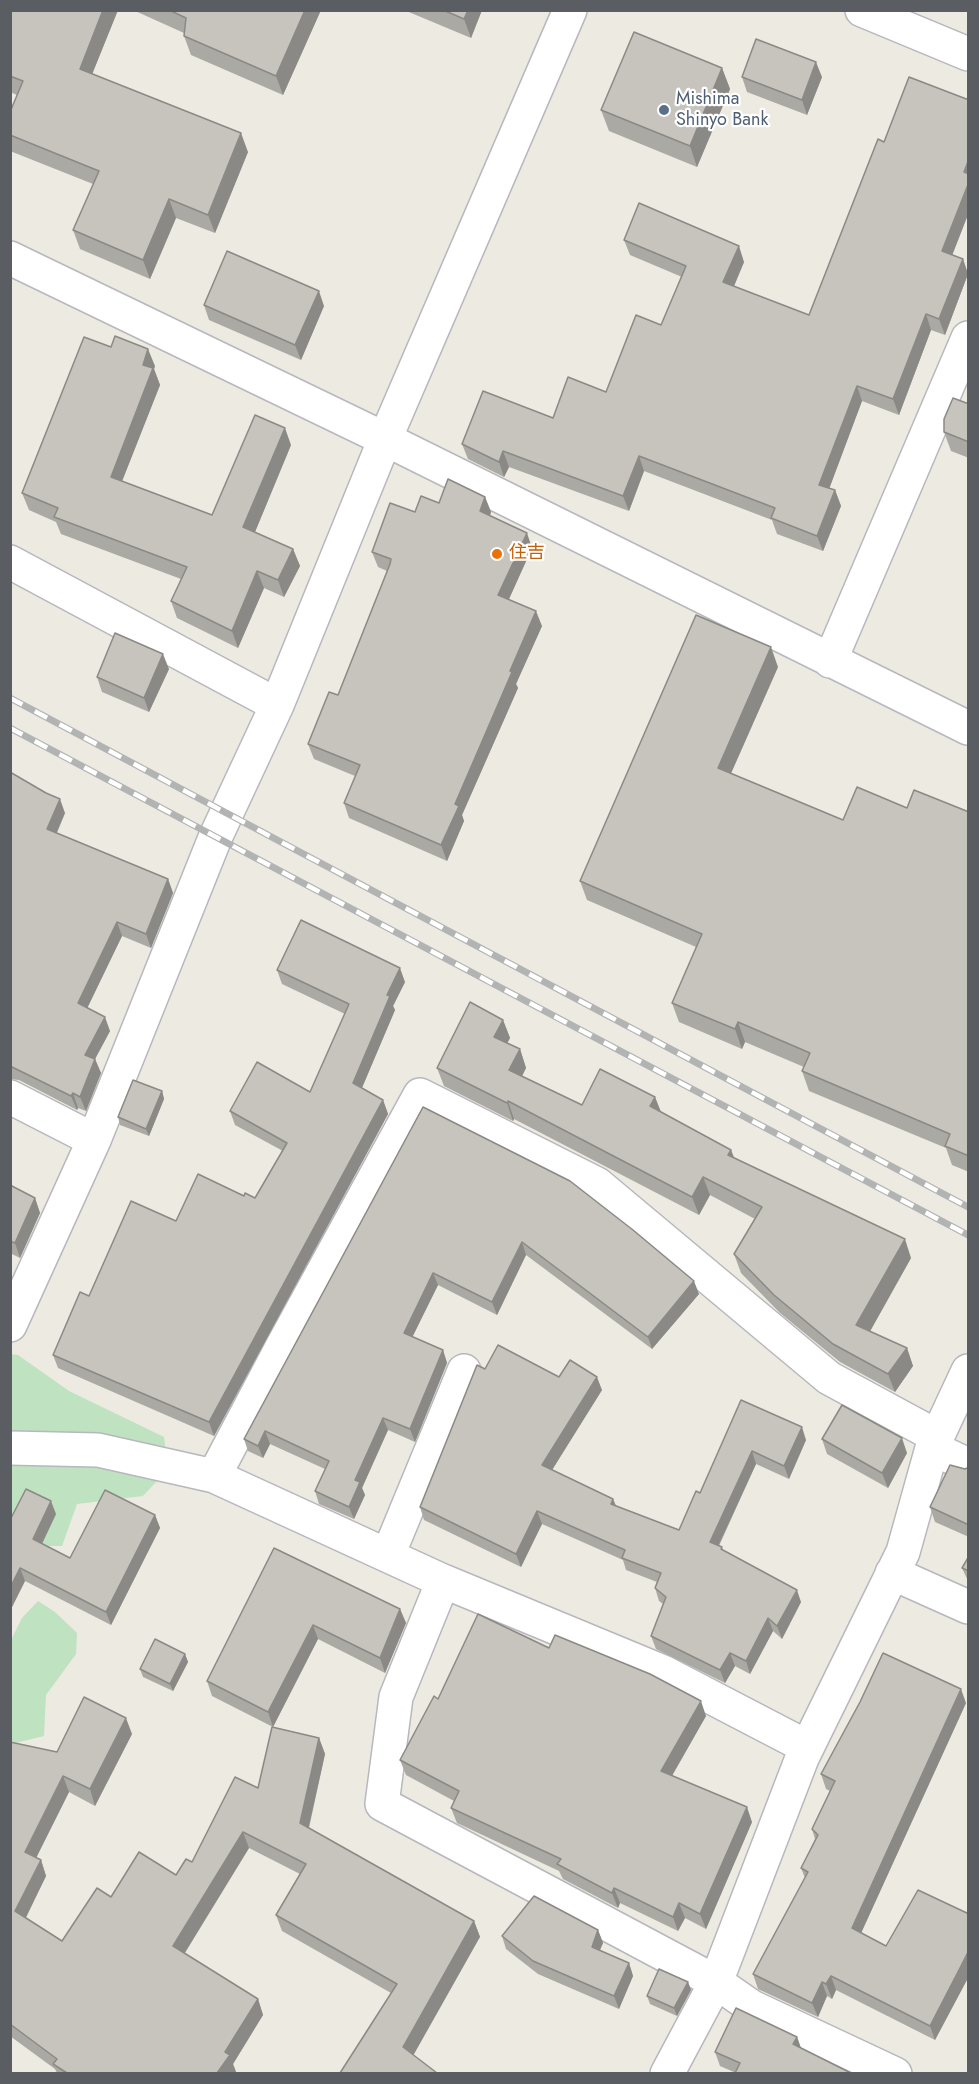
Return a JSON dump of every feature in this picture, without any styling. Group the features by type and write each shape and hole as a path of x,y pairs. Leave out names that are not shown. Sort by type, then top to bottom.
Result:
{"street":[{"path":"10,1325 94,1140 215,838 278,705 385,439 570,10"},
{"path":"862,10 969,54"},
{"path":"10,258 385,439 969,728"},
{"path":"830,661 969,338"},
{"path":"10,562 278,705"},
{"path":"214,1476 420,1095 597,1184 829,1378 969,1465"},
{"path":"10,1097 94,1140"},
{"path":"388,1555 464,1371"},
{"path":"667,2073 716,1982 807,1747 903,1552 935,1442 969,1371"},
{"path":"10,1448 98,1450 214,1476 443,1581 663,1672 807,1747"},
{"path":"892,1573 969,1607"},
{"path":"443,1581 396,1697 382,1804 716,1982 752,2007 895,2073"}],"green space":[{"path":"11,1354 18,1355 69,1391 164,1437 168,1469 143,1496 77,1504 62,1546 11,1546"},
{"path":"38,1601 55,1612 77,1633 76,1654 46,1695 44,1736 11,1744 11,1640 22,1618"}],"building":[{"path":"10,10 103,10 80,69 241,133 208,215 169,199 143,260 73,230 99,171 10,135 10,112 23,81 10,76"},
{"path":"169,10 305,10 276,76 184,36 186,18"},
{"path":"443,10 468,10 464,19"},
{"path":"634,32 722,68 690,146 601,110"},
{"path":"756,39 816,62 802,100 742,77"},
{"path":"909,77 969,100 969,159 964,172 969,174 969,182 942,251 963,259 939,319 926,314 893,399 857,386 819,485 835,490 817,536 771,518 775,508 639,456 623,496 503,451 499,462 462,444 483,391 553,418 568,377 606,392 636,315 661,325 686,266 624,240 639,203 739,246 723,282 809,315 878,139 884,142"},
{"path":"227,251 319,291 295,345 204,305"},
{"path":"115,336 148,349 143,365 153,368 111,477 212,515 255,415 285,428 243,527 293,549 278,580 257,571 232,631 171,601 187,567 54,517 58,508 22,493 84,337 111,347"},
{"path":"953,398 969,404 969,442 944,432 944,419"},
{"path":"448,479 485,497 480,511 527,533 498,595 536,611 455,804 459,806 441,845 344,803 360,765 308,744 329,692 338,695 390,564 391,559 372,552 390,503 415,512 421,496 439,503"},
{"path":"696,615 771,647 718,768 843,820 857,787 907,808 914,790 969,812 969,1156 945,1146 950,1134 802,1071 810,1053 738,1022 735,1029 672,1003 702,934 580,881"},
{"path":"115,633 163,654 144,698 97,677"},
{"path":"10,772 60,799 47,829 168,879 146,934 117,922 78,1003 105,1017 85,1055 95,1059 80,1097 73,1093 71,1096 10,1066"},
{"path":"301,920 400,968 387,995 390,996 353,1083 383,1100 209,1422 53,1355 80,1292 89,1296 131,1201 176,1221 198,1174 244,1196 245,1193 255,1198 287,1143 230,1111 257,1062 310,1092 349,1004 277,970"},
{"path":"470,1002 503,1020 494,1037 520,1049 509,1070 582,1105 600,1069 655,1097 650,1106 731,1150 728,1155 905,1239 856,1325 907,1348 888,1374 833,1344 774,1295 734,1254 762,1207 703,1177 692,1197 508,1101 507,1103 437,1068"},
{"path":"133,1080 162,1091 146,1129 118,1117"},
{"path":"423,1107 570,1181 694,1281 648,1337 522,1242 492,1302 433,1273 404,1333 443,1350 410,1429 383,1418 355,1480 360,1482 349,1507 315,1491 329,1461 265,1431 258,1446 244,1439"},
{"path":"10,1185 35,1198 15,1243 10,1241"},
{"path":"498,1345 559,1377 570,1360 597,1377 542,1465 613,1499 611,1504 679,1530 696,1491 700,1493 741,1400 802,1427 784,1466 752,1451 710,1542 797,1590 777,1626 768,1618 746,1661 730,1653 720,1670 651,1636 666,1597 655,1588 661,1573 622,1558 625,1550 537,1511 516,1554 420,1507 477,1365 485,1369"},
{"path":"842,1405 902,1438 882,1473 822,1439"},
{"path":"950,1465 965,1469 969,1467 969,1525 930,1507"},
{"path":"26,1489 51,1501 33,1539 70,1558 105,1490 155,1515 106,1612 20,1568 10,1588 10,1520"},
{"path":"274,1548 400,1609 380,1658 313,1625 268,1712 207,1681"},
{"path":"969,1556 969,1571 962,1568"},
{"path":"478,1614 549,1648 555,1635 650,1674 701,1701 661,1771 747,1807 700,1914 679,1903 673,1917 614,1888 612,1893 557,1864 561,1859 451,1808 459,1791 400,1760 434,1696 438,1699"},
{"path":"155,1639 185,1654 170,1684 140,1669"},
{"path":"883,1653 961,1689 852,1928 886,1946 918,1890 969,1914 969,1950 930,2026 831,1976 826,1984 822,1982 812,2003 753,1974 808,1872 801,1868 818,1835 812,1829 835,1781 821,1774 860,1702"},
{"path":"84,1697 126,1718 90,1789 63,1776 25,1852 41,1860 15,1911 62,1941 97,1888 111,1897 139,1852 176,1875 186,1859 192,1862 235,1777 258,1788 272,1727 319,1738 300,1823 474,1921 403,2047 437,2073 340,2073 397,1984 276,1915 306,1864 243,1832 173,1946 258,1999 225,2052 230,2055 217,2073 67,2073 53,2064 57,2059 10,2024 10,1742 57,1752"},
{"path":"534,1896 598,1930 592,1947 629,1963 614,1996 533,1961 502,1936"},
{"path":"659,1969 688,1982 674,2008 647,1996"},
{"path":"736,2008 797,2037 793,2044 851,2073 735,2073 740,2063 715,2052"}],"railway":[{"path":"10,698 968,1207"},
{"path":"10,728 968,1235"}],"place":[{"name":"Mishima Shinyo Bank","path":"664,110"},
{"name":"住吉","path":"497,554"}]}
